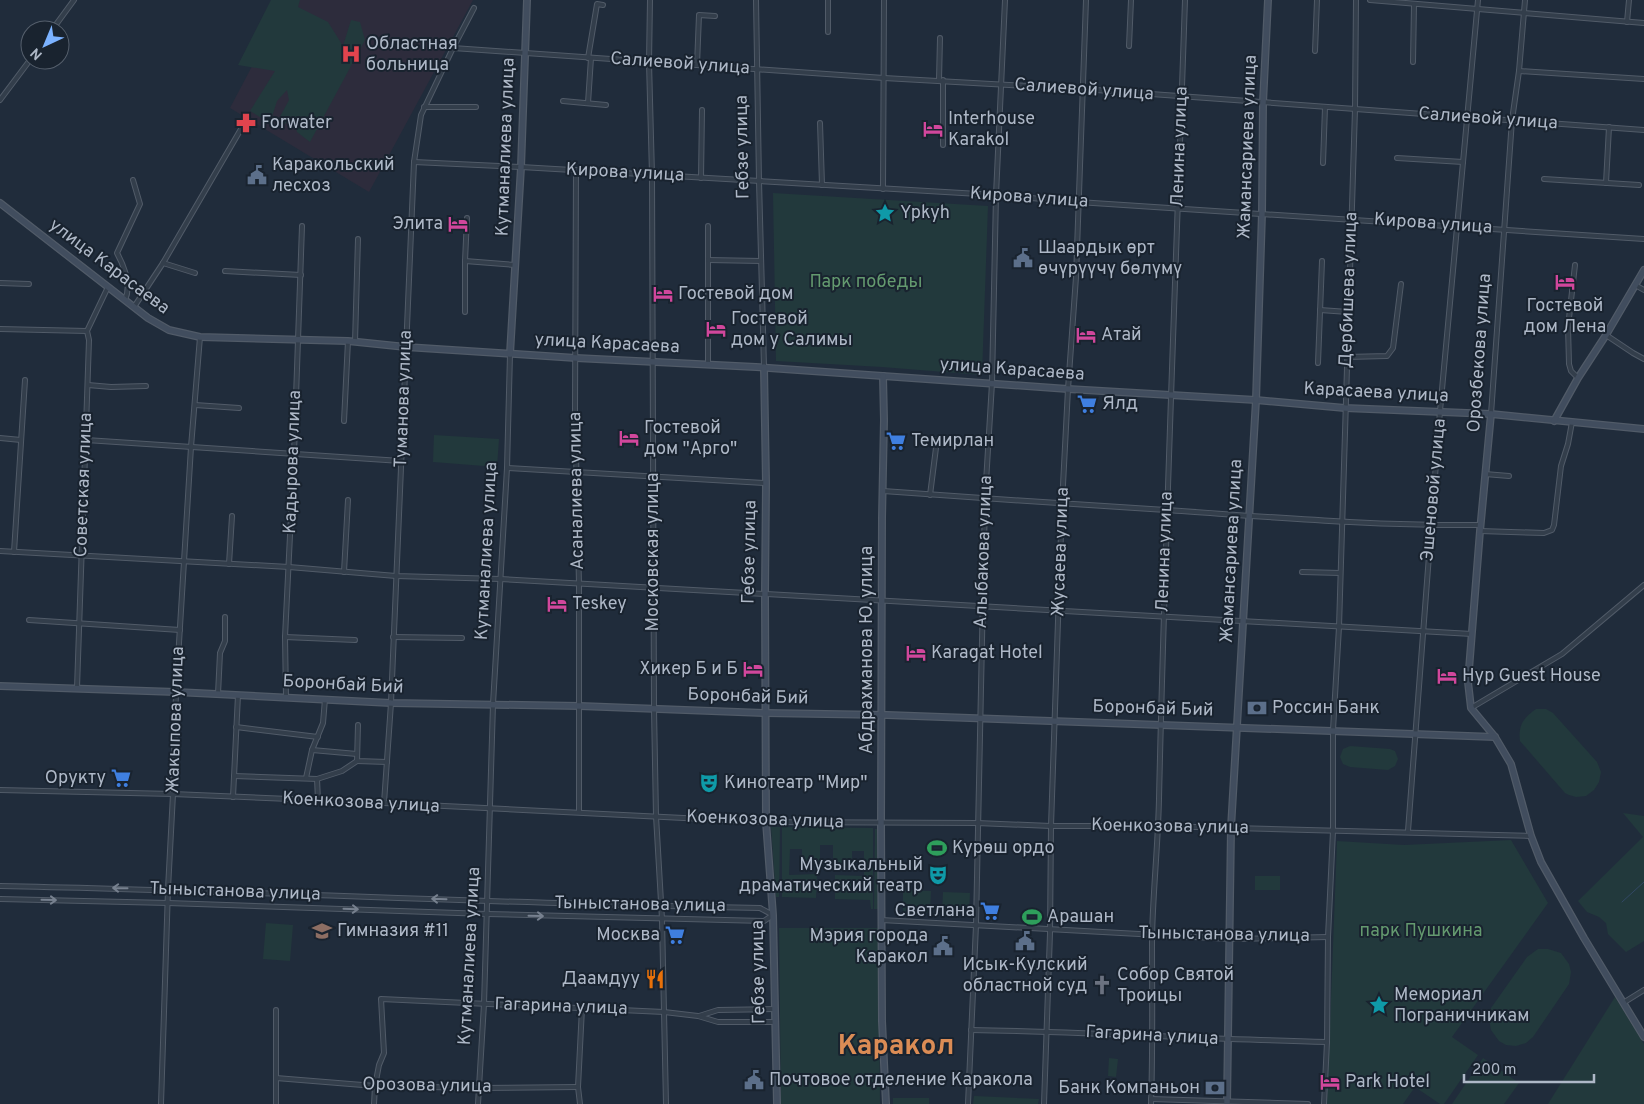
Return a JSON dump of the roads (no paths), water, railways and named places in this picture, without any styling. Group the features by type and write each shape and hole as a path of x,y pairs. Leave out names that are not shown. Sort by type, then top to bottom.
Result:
{"main road":[{"name":"Кутманалиева улица","path":"510,354 521,167 527,0"},
{"name":"Жамансариева улица","path":"1227,1103 1231,828 1256,400 1262,214 1263,103 1268,0"},
{"name":"улица Карасаева","path":"0,203 148,318 169,330 200,336 352,342 510,354 764,367 992,384 1256,400"},
{"path":"1554,421 1644,270"},
{"name":"Гебзе улица","path":"764,367 766,822 773,915 777,1104"},
{"name":"Абдрахманова Ю. улица","path":"883,376 881,920 882,1021 886,1104"},
{"name":"Карасаева улица","path":"1256,400 1345,408 1491,414 1644,429"},
{"name":"Орозбекова улица","path":"1471,708 1468,682 1491,414"},
{"name":"Боронбай Бий","path":"0,686 176,692 391,703 580,706 765,713 1054,720 1494,737"},
{"path":"1471,708 1494,737 1511,764 1531,836 1541,862 1644,1037"}],"street":[{"path":"59,20 74,0"},
{"name":"Московская улица","path":"650,0 654,709 656,816 662,919 666,1104"},
{"name":"Гебзе улица","path":"756,0 764,367"},
{"path":"828,0 828,32"},
{"path":"883,189 884,0"},
{"name":"Алыбакова улица","path":"968,1104 976,925 985,499 992,384 996,195 1005,0"},
{"name":"Жусаева улица","path":"1044,1104 1048,1031 1051,826 1062,504 1076,277 1086,0"},
{"path":"1129,46 1131,0"},
{"name":"Ленина улица","path":"1151,1102 1153,1035 1152,934 1158,826 1163,617 1185,0"},
{"path":"1315,51 1317,0"},
{"name":"Дербишева улица","path":"1333,831 1333,730 1339,627 1356,0"},
{"path":"1370,0 1644,23"},
{"path":"1434,0 1434,5"},
{"name":"Эшеновой улица","path":"1408,832 1440,411 1478,0"},
{"name":"Орозбекова улица","path":"1491,414 1512,120 1519,71 1525,0"},
{"path":"1627,22 1629,0"},
{"path":"588,102 589,58 597,4 604,5"},
{"path":"1413,62 1414,4"},
{"name":"Туманова улица","path":"384,803 391,703 414,162 419,120 424,107 474,8"},
{"path":"698,65 699,15 715,16"},
{"path":"940,38 943,145"},
{"name":"Салиевой улица","path":"453,48 884,78 1082,89 1644,130"},
{"path":"0,100 22,70"},
{"path":"1519,71 1644,79"},
{"path":"563,100 606,105"},
{"path":"424,107 476,107"},
{"path":"1324,163 1325,107"},
{"path":"701,178 702,110"},
{"path":"820,123 822,185"},
{"path":"1606,183 1609,128"},
{"path":"134,307 163,263 241,129"},
{"path":"1397,158 1463,162"},
{"name":"Кирова улица","path":"414,162 996,195 1644,239"},
{"name":"Асаналиева улица","path":"576,170 575,410 579,584 579,812"},
{"path":"1544,179 1639,185"},
{"path":"125,300 128,282 117,253 140,204 133,180"},
{"path":"465,312 467,218"},
{"name":"Кадырова улица","path":"286,698 286,637 302,226"},
{"path":"708,226 708,364"},
{"path":"344,421 352,342 358,239"},
{"path":"465,260 515,264"},
{"path":"708,260 761,261"},
{"path":"1318,363 1322,261"},
{"path":"163,263 194,273"},
{"path":"1575,264 1568,327 1569,364 1571,371 1578,378"},
{"path":"225,271 301,275"},
{"path":"0,283 29,284"},
{"path":"1347,357 1387,356 1393,348 1400,284"},
{"path":"1635,285 1644,290"},
{"name":"Советская улица","path":"77,688 88,385 88,332 108,287"},
{"path":"1320,310 1348,312"},
{"path":"0,329 88,332"},
{"path":"1606,335 1644,359"},
{"name":"Жакыпова улица","path":"161,1104 176,692 191,447 200,336"},
{"name":"Кутманалиева улица","path":"478,1104 488,914 494,704 507,468 510,354"},
{"path":"14,552 25,380"},
{"path":"88,385 111,388 146,386"},
{"path":"195,405 238,408"},
{"path":"883,491 1249,516 1544,533 1552,530 1554,525 1561,466 1572,422"},
{"path":"0,438 21,440"},
{"path":"86,440 401,461"},
{"path":"930,495 936,440"},
{"path":"507,468 766,483"},
{"path":"1485,474 1509,476"},
{"path":"344,572 348,500"},
{"path":"229,564 232,516"},
{"path":"0,551 289,567 396,576 500,579 1472,634"},
{"path":"1302,572 1340,573"},
{"path":"1471,708 1562,654 1644,585"},
{"path":"218,694 220,653 225,641 225,617"},
{"path":"30,620 180,630"},
{"path":"286,637 355,640"},
{"path":"393,637 462,638"},
{"path":"233,797 238,695"},
{"path":"306,778 312,750 324,724 325,699"},
{"path":"358,725 358,761"},
{"path":"236,727 318,736"},
{"path":"312,750 357,754"},
{"path":"234,776 317,779 342,771 358,761 387,762"},
{"path":"317,779 318,800"},
{"name":"Коенкозова улица","path":"0,790 318,800 491,810 579,812 766,822 1158,826 1531,836"},
{"path":"1324,1104 1327,1042 1328,937 1333,831"},
{"name":"Тыныстанова улица","path":"0,886 168,889 488,901 760,908 773,915 764,922 0,899"},
{"name":"Тыныстанова улица","path":"881,920 1230,939 1328,937"},
{"path":"1623,1003 1644,990"},
{"name":"Гагарина улица","path":"374,1104 379,1065 384,1053 382,999 664,1012 698,1016 718,1022 776,1022"},
{"path":"580,1104 578,1087 582,1008"},
{"name":"Гагарина улица","path":"698,1016 718,1010 776,1009"},
{"path":"276,1010 276,1104"},
{"name":"Гагарина улица","path":"971,1030 1048,1031 1327,1042"},
{"name":"Орозова улица","path":"276,1078 375,1086 578,1087"},
{"path":"1151,1102 1308,1104"}],"waterway":[{"path":"1622,902 1644,882"}],"place":[{"name":"Областная больница","path":"351,54"},
{"name":"Forwater","path":"246,123"},
{"name":"Interhouse Karakol","path":"933,129"},
{"name":"Каракольский лесхоз","path":"257,175"},
{"name":"Ypkyh","path":"885,213"},
{"name":"Элита","path":"458,224"},
{"name":"Шаардык өрт өчүрүүчү бөлүмү","path":"1023,258"},
{"name":"Гостевой дом Лена","path":"1565,282"},
{"name":"Гостевой дом","path":"663,294"},
{"name":"Гостевой дом у Салимы","path":"716,329"},
{"name":"Атай","path":"1086,335"},
{"name":"Ялд","path":"1087,404"},
{"name":"Гостевой дом \"Арго\"","path":"629,438"},
{"name":"Темирлан","path":"896,441"},
{"name":"Teskey","path":"557,604"},
{"name":"Karagat Hotel","path":"916,653"},
{"name":"Хикер Б и Б","path":"753,669"},
{"name":"Нур Guest House","path":"1447,676"},
{"name":"Россин Банк","path":"1257,708"},
{"name":"Орукту","path":"121,778"},
{"name":"Кинотеатр \"Мир\"","path":"709,783"},
{"name":"Курөш ордо","path":"937,848"},
{"name":"Музыкальный драматический театр","path":"938,875"},
{"name":"Светлана","path":"990,911"},
{"name":"Арашан","path":"1032,917"},
{"name":"Гимназия #11","path":"322,931"},
{"name":"Москва","path":"675,935"},
{"name":"Исык-Кулский областной суд","path":"1025,941"},
{"name":"Мэрия города Каракол","path":"943,946"},
{"name":"Даамдуу","path":"655,979"},
{"name":"Собор Святой Троицы","path":"1102,985"},
{"name":"Мемориал Пограничникам","path":"1379,1005"},
{"name":"Почтовое отделение Каракола","path":"754,1080"},
{"name":"Park Hotel","path":"1330,1082"},
{"name":"Банк Компаньон","path":"1215,1088"}],"district":[{"name":"Каракол","path":"896,1047"}],"park label":[{"name":"Парк победы","path":"866,282"},
{"name":"парк Пушкина","path":"1421,931"}]}
